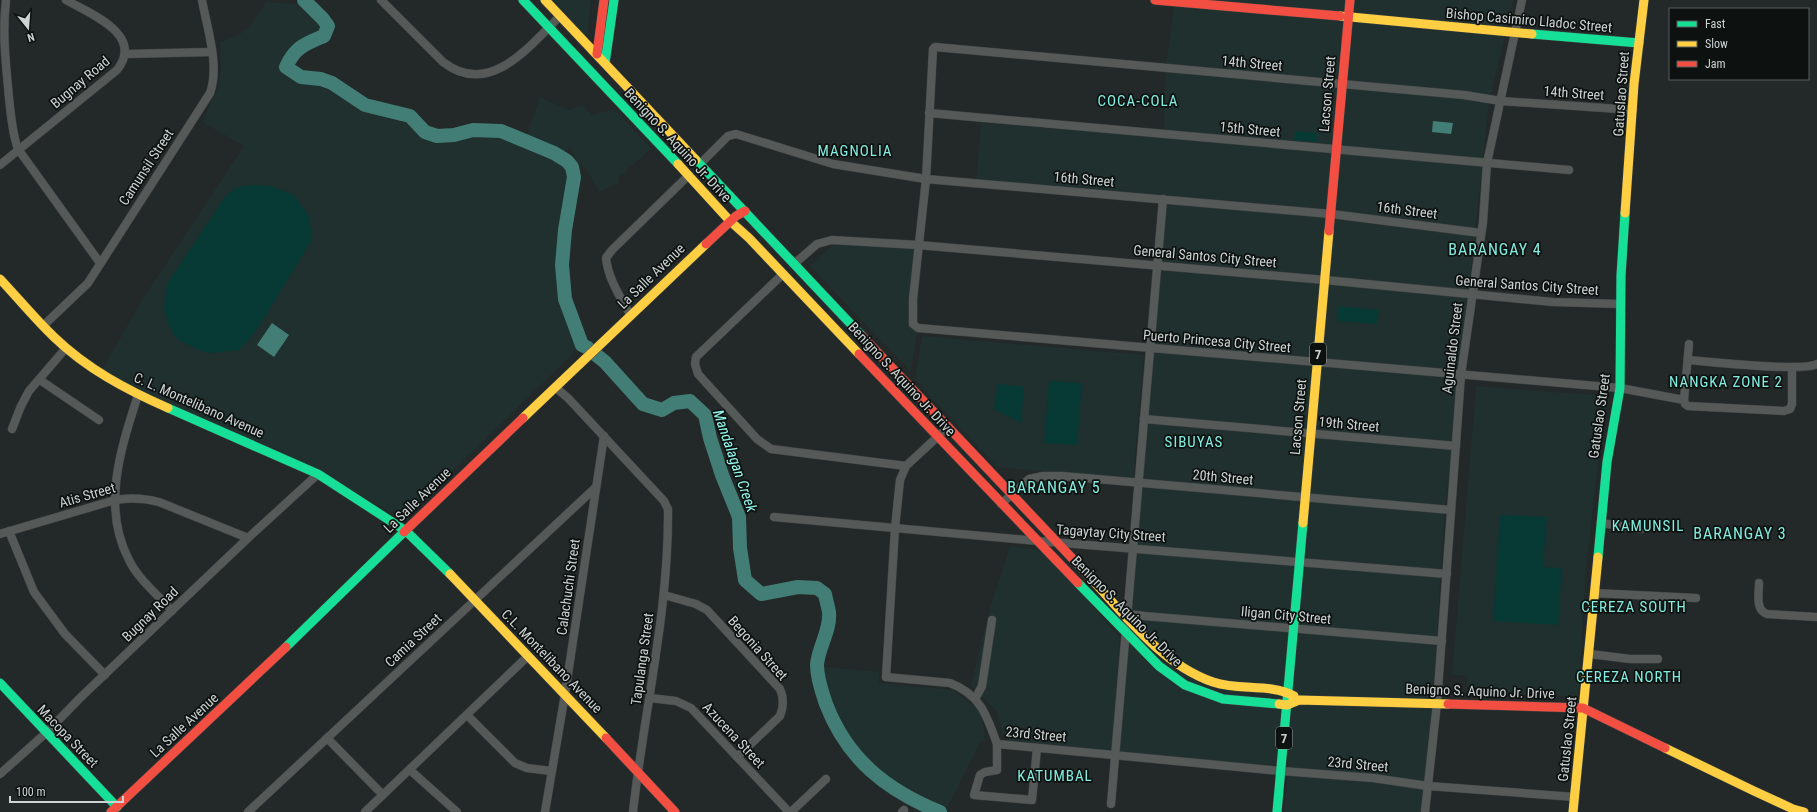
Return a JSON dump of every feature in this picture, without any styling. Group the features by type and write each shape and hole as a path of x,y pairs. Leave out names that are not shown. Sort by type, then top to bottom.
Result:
{"main road":[{"name":"Benigno S. Aquino Jr. Drive","path":"523,0 689,175 730,221 814,306 1001,504 1126,633 1168,673 1193,689 1223,699 1286,705 1299,700 1583,708 1760,794 1793,809 1804,812"},
{"name":"Benigno S. Aquino Jr. Drive","path":"545,0 1162,652 1178,665 1198,676 1230,687 1248,690 1288,691"},
{"path":"597,54 604,0"},
{"path":"605,63 614,0"},
{"name":"Bishop Casimiro Lladoc Street","path":"1155,0 1639,43"},
{"name":"Lacson Street","path":"1277,812 1350,0"},
{"name":"Gatuslao Street","path":"1574,812 1607,462 1620,388 1620,276 1633,110 1644,0"},
{"name":"La Salle Avenue","path":"117,810 555,387 730,221 745,211"},
{"name":"C. L. Montelibano Avenue","path":"0,280 66,348 104,376 138,395 318,474 406,531"},
{"path":"814,306 825,296"},
{"path":"887,384 898,374"},
{"name":"C.L. Montelibano Avenue","path":"406,531 430,553 565,694 675,812"},
{"name":"Macopa Street","path":"0,683 117,810"},
{"path":"1288,691 1299,700"}],"street":[{"path":"6,0 3,28 13,130 18,149 100,263"},
{"name":"Bugnay Road","path":"0,166 18,149 117,70 122,64 126,54 124,41 115,30 102,20 66,0"},
{"name":"Camunsil Street","path":"43,326 88,283 210,92 214,83 214,71 202,0"},
{"path":"382,0 443,62 453,69 471,75 496,71 513,62 560,16"},
{"name":"Aguinaldo Street","path":"1425,812 1437,703 1461,375 1481,233 1487,163 1522,0"},
{"name":"14th Street","path":"929,113 933,49 938,46 1342,85 1464,95 1501,101 1633,110"},
{"path":"126,54 211,52"},
{"path":"918,245 926,179 929,113"},
{"name":"15th Street","path":"929,113 1569,170"},
{"name":"16th Street","path":"700,164 728,136 736,134 833,164 926,179 1331,214 1481,233"},
{"path":"631,316 615,287 607,267 606,258 612,250 689,175"},
{"path":"1111,804 1163,199"},
{"name":"General Santos City Street","path":"794,264 817,244 825,241 918,245 1325,280 1553,302 1620,304"},
{"name":"Puerto Princesa City Street","path":"918,245 913,320 915,326 918,328 1620,388 1684,400 1685,404 1688,406 1784,411 1790,410 1792,404 1792,367"},
{"path":"783,274 696,357 694,364 698,374 757,439 771,449 906,466 948,427"},
{"path":"1684,400 1689,344"},
{"path":"12,429 29,391 66,348"},
{"path":"1688,360 1792,367 1811,366 1817,364"},
{"path":"40,380 99,420"},
{"path":"555,387 568,398 604,436"},
{"path":"138,395 117,469 115,500 117,523 123,548 129,561 134,569 172,611"},
{"name":"19th Street","path":"1144,419 1456,446"},
{"name":"Calachuchi Street","path":"545,812 565,694 604,436"},
{"name":"Tapulanga Street","path":"604,436 664,501 668,509 664,595 632,812"},
{"name":"23rd Street","path":"906,466 900,480 895,528 886,677 950,683 960,687 975,699 986,712 998,744 1280,771 1373,778 1428,786 1575,797"},
{"name":"Bugnay Road","path":"0,774 46,733 248,538 318,474"},
{"name":"20th Street","path":"1001,504 1029,479 1043,476 1062,476 1451,510"},
{"name":"Camia Street","path":"248,812 595,488"},
{"name":"Atis Street","path":"0,534 128,497 160,502 248,538"},
{"name":"Tagaytay City Street","path":"774,518 1447,574"},
{"path":"1601,523 1641,529"},
{"path":"9,532 34,592 65,634 105,675"},
{"path":"1759,583 1760,608 1762,612 1767,614 1817,617"},
{"path":"1594,593 1696,598"},
{"name":"Begonia Street","path":"664,595 696,604 706,610 780,689 783,696 783,709 780,716 737,757"},
{"name":"Iligan City Street","path":"1127,616 1442,641"},
{"path":"975,699 982,686 992,620"},
{"path":"1590,654 1630,659 1658,659"},
{"path":"365,812 528,656"},
{"name":"Azucena Street","path":"650,698 676,701 691,708 790,812"},
{"path":"467,715 516,763 527,768 551,771"},
{"path":"327,738 383,795"},
{"path":"998,744 997,770 985,772 980,775 974,795 1032,800 1037,748"},
{"path":"410,770 457,812"},
{"path":"790,812 826,779"}],"shaded area":[{"path":"550,0 591,0 587,37"},
{"path":"1175,0 1513,0 1489,104 1444,520 1433,695 1422,812 1284,812 1288,766 1115,755 1163,195 976,179 981,123 1164,138 1165,70"},
{"path":"266,2 309,5 328,26 324,36 306,44 292,55 286,67 301,77 321,79 332,83 365,105 410,116 425,132 437,136 454,135 473,130 501,131 554,153 567,161 572,167 574,177 565,230 562,265 565,299 582,345 402,520 313,467 126,384 103,369 140,303 244,146 202,122 217,89 221,71 220,42 235,37 250,26"},
{"path":"540,97 569,110 582,105 592,115 615,109 651,149 625,170 626,173 618,177 618,183 599,192 586,168 577,162 571,148 559,154 526,137"},
{"path":"1433,121 1453,123 1451,134 1432,132"},
{"path":"1295,131 1317,133 1317,142 1294,140"},
{"path":"250,185 271,186 294,195 309,216 312,240 258,328 245,344 239,350 213,353 204,352 180,341 174,335 164,309 167,284 225,197 236,188"},
{"path":"838,240 920,248 918,325 911,372 810,266"},
{"path":"1338,306 1379,310 1377,324 1337,321"},
{"path":"272,323 289,335 274,357 257,345"},
{"path":"922,336 1144,355 1133,480 997,467 915,380"},
{"path":"1049,381 1082,383 1077,445 1044,443"},
{"path":"998,384 1024,387 1021,423 994,409"},
{"path":"1476,386 1606,396 1586,569 1578,697 1468,693 1468,676 1452,675"},
{"path":"1500,515 1547,517 1543,567 1562,568 1558,625 1493,621"},
{"path":"1010,546 1040,550 1073,583 1120,638 1112,752 1009,741 1003,735 997,711 971,685 990,608"},
{"path":"817,666 879,672 879,683 953,690 981,712 986,744 981,740 945,812 940,812 925,806 901,793 873,773 857,758 841,737 829,711 819,685"}],"waterway":[{"name":"Mandalagan Creek","path":"304,0 328,26 324,36 301,47 289,60 286,67 301,77 321,79 332,83 365,105 410,116 425,132 437,136 454,135 473,130 501,131 554,153 567,161 572,167 574,177 565,230 562,265 565,299 582,345 588,348"},
{"name":"Mandalagan Creek","path":"595,354 605,362 643,404 662,410 674,403 690,401 705,415 710,438 722,475 739,517 740,548 745,580 761,594 798,587 817,588 825,594 829,619 818,659 817,670 823,695 835,724 857,757 886,783 902,794 940,812"}],"traffic: fast":[{"path":"523,0 678,164"},
{"path":"605,63 614,0"},
{"path":"1532,34 1639,43"},
{"path":"696,160 862,336"},
{"path":"1598,557 1607,462 1620,388 1621,276 1625,213"},
{"path":"168,408 318,474 406,531 450,574"},
{"path":"1277,812 1303,523"},
{"path":"286,647 404,532"},
{"path":"1078,583 1159,666 1185,685 1223,699 1279,704"},
{"path":"0,683 117,807"}],"traffic: slow":[{"path":"545,0 696,160"},
{"path":"1625,213 1634,84 1644,0"},
{"path":"1340,16 1532,34"},
{"path":"678,164 730,221 749,238 859,354"},
{"path":"1303,523 1329,231"},
{"path":"523,418 706,244"},
{"path":"0,279 33,316 80,359 108,378 168,408"},
{"path":"1573,812 1598,557"},
{"path":"450,574 606,738"},
{"path":"1088,575 1144,636 1160,651 1194,674 1223,685 1265,688 1285,692 1294,696"},
{"path":"1279,704 1287,705 1299,700 1448,704"},
{"path":"1665,748 1793,809 1804,812"}],"traffic: jam":[{"path":"597,54 604,0"},
{"path":"1155,0 1340,16"},
{"path":"1329,231 1350,0"},
{"path":"706,244 736,216 745,211"},
{"path":"862,336 1088,575"},
{"path":"859,354 1078,583"},
{"path":"404,532 523,418"},
{"path":"111,812 286,647"},
{"path":"1448,704 1583,708 1665,748"},
{"path":"606,738 675,812"}],"district":[{"name":"COCA-COLA","path":"1138,101"},
{"name":"MAGNOLIA","path":"855,151"},
{"name":"BARANGAY 4","path":"1495,249"},
{"name":"NANGKA ZONE 2","path":"1726,382"},
{"name":"SIBUYAS","path":"1194,442"},
{"name":"BARANGAY 5","path":"1054,487"},
{"name":"KAMUNSIL","path":"1648,526"},
{"name":"BARANGAY 3","path":"1740,533"},
{"name":"CEREZA SOUTH","path":"1634,607"},
{"name":"CEREZA NORTH","path":"1629,677"},
{"name":"KATUMBAL","path":"1055,776"}]}
